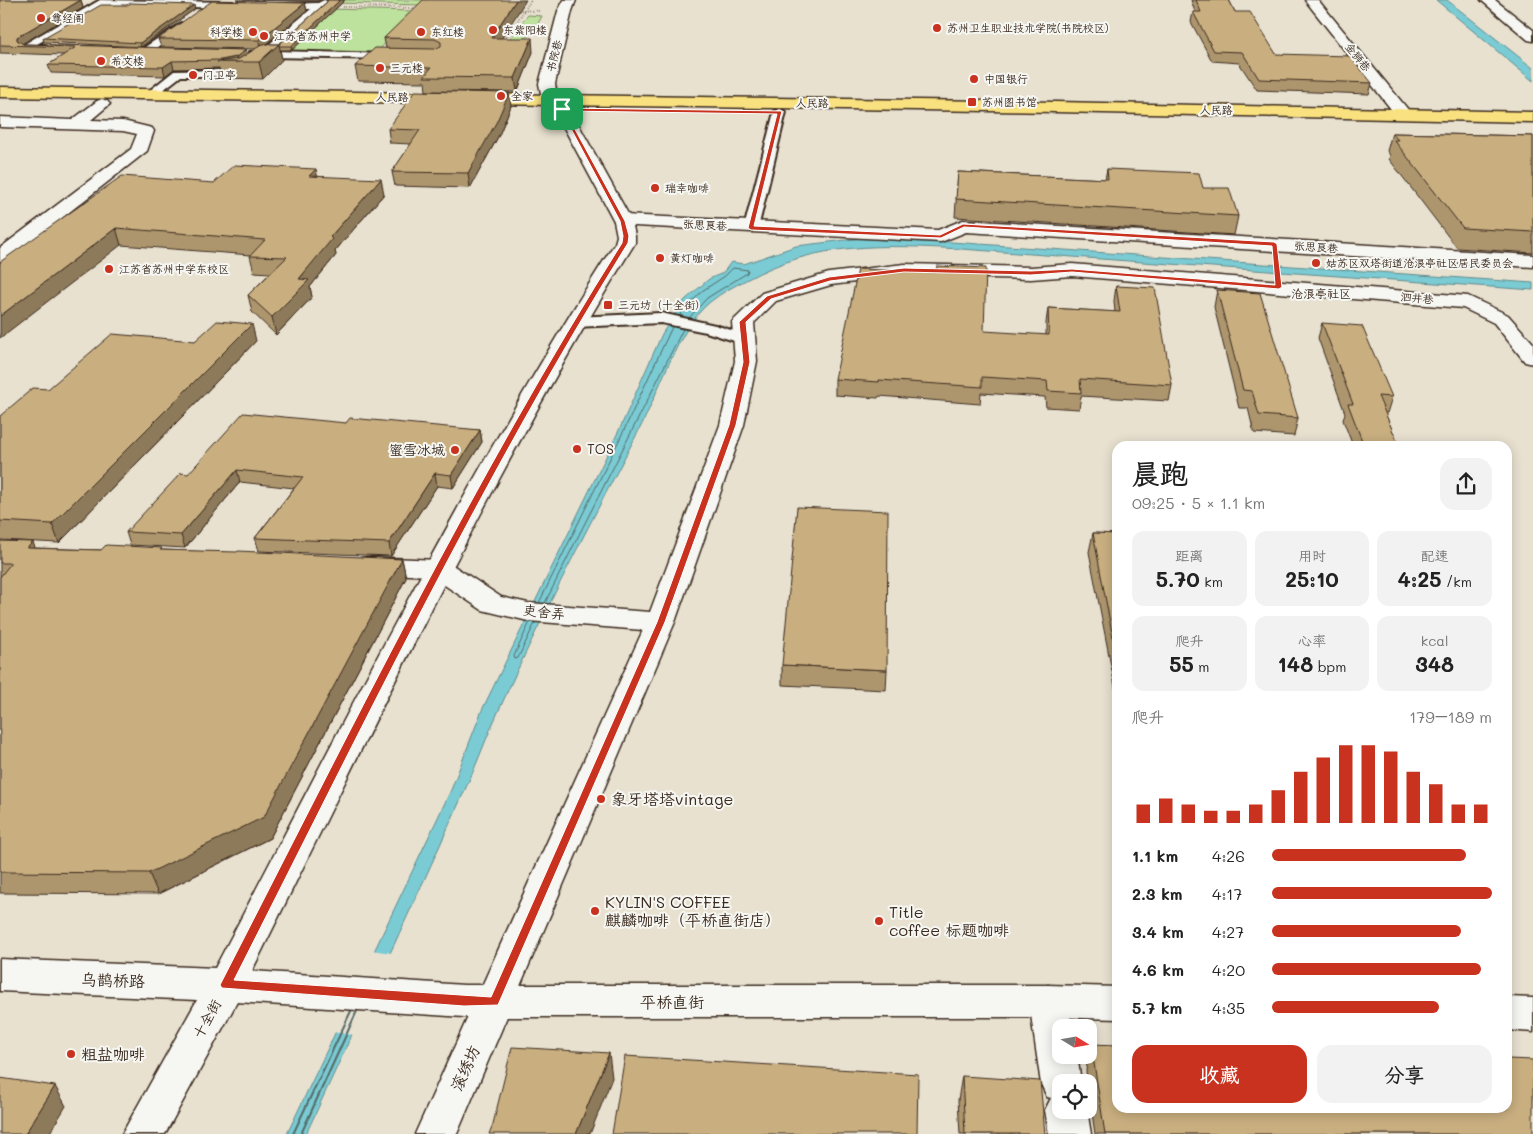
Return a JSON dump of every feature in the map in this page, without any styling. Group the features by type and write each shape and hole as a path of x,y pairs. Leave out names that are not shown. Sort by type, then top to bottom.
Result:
{"main road":[{"name":"人民路","path":"0,92 556,104 1533,117"},
{"name":"人民路","path":"0,102 102,104 556,104 780,112 1533,127"}],"street":[{"name":"金狮巷","path":"1311,0 1404,114"},
{"path":"1487,0 1533,37"},
{"path":"1505,0 1533,21"},
{"name":"书院巷","path":"556,104 547,84 568,5"},
{"path":"76,124 102,104"},
{"name":"十全街","path":"143,1134 226,985 438,568 575,322 625,243 626,236 623,221 556,104"},
{"path":"0,122 122,126 146,131 140,152 0,257"},
{"name":"张思良巷","path":"623,221 941,236 963,226 1276,268 1533,261"},
{"name":"滚绣坊","path":"436,1134 479,1002 661,622 732,425 746,362 743,322 769,297 829,279 904,270 1031,273 1072,270 1276,268"},
{"name":"泗井巷","path":"1276,268 1468,302 1501,319 1533,357"},
{"path":"338,564 438,568"},
{"name":"吏舍弄","path":"438,568 492,604 528,612 661,622"},
{"name":"乌鹊桥路","path":"0,975 226,985"},
{"name":"平桥直街","path":"226,985 479,1002 1048,1001 1112,1003"},
{"path":"1048,1001 1059,1074"},
{"path":"1512,1014 1533,1015"},
{"path":"1068,1119 1070,1134"}],"lane":[{"path":"59,49 26,47 100,1 247,5"},
{"path":"274,5 324,3"},
{"path":"159,72 223,73 242,70 264,55 324,3"},
{"path":"144,52 211,4"},
{"path":"22,36 42,37"},
{"path":"116,51 160,52"},
{"path":"244,54 401,57"},
{"path":"150,95 183,73 202,64"},
{"path":"751,228 780,112"},
{"path":"575,322 661,318 710,328 744,339"}],"path":[{"path":"501,47 531,0"},
{"path":"324,3 420,8 414,15"},
{"path":"515,10 568,5"}],"green space":[{"path":"338,0 426,0 421,5 335,3"},
{"path":"327,9 416,11 376,53 280,51"},
{"path":"528,15 542,16 535,29 519,44 503,47"}],"water":[{"path":"1436,0 1447,0 1533,68 1533,81"},
{"path":"863,238 937,241 1533,283 1533,290 961,249 877,247 851,248 799,258 772,267 737,285 710,302 698,314 678,345 646,416 549,604 494,720 445,835 306,1134 287,1134 451,790 482,710 621,426 662,334 675,313 685,300 709,279 723,273 731,262 744,264 796,246"}],"pier":[{"path":"371,950 392,953 354,1035 332,1032"}],"building":[{"path":"0,0 81,0 17,37 17,40 23,44 246,50 236,57 221,60 172,61 163,67 48,65 76,47 0,45"},
{"path":"327,0 340,0 291,46 279,46"},
{"path":"423,0 516,0 491,38 532,38 515,78 424,77 431,68 355,66 375,48 435,49 441,46 441,42 435,39 384,38"},
{"path":"1196,0 1229,0 1235,12 1250,12 1276,54 1350,56 1372,83 1259,79 1242,52 1214,51 1193,12 1201,12"},
{"path":"212,1 305,3 259,40 158,39"},
{"path":"131,3 194,5 140,43 43,38 101,5 127,5"},
{"path":"263,44 279,44 259,62 217,62 239,59"},
{"path":"415,91 509,93 497,121 468,173 392,172 420,130 388,129"},
{"path":"1392,133 1533,136 1533,232 1463,228 1394,140 1398,140"},
{"path":"234,165 316,169 309,176 381,179 330,237 332,239 299,279 309,280 272,317 248,295 287,257 250,256 265,240 116,228 0,316 0,262 122,176 214,183"},
{"path":"1107,169 1199,173 1203,188 1229,188 1238,216 956,199 958,172 1108,179"},
{"path":"937,266 986,268 984,331 1049,335 1048,308 1120,312 1116,286 1155,288 1172,385 1080,379 1081,393 1048,391 1047,381 982,377 982,387 835,379 858,269 936,272"},
{"path":"1217,290 1260,293 1298,418 1259,415 1252,391 1243,390"},
{"path":"217,321 252,324 52,524 0,521 0,416 33,388 48,389 112,334 195,341"},
{"path":"1322,323 1362,326 1392,397 1378,396 1397,441 1362,441 1348,404 1353,404"},
{"path":"243,413 346,423 350,418 480,430 451,475 435,473 389,543 255,538 303,477 237,470 181,535 126,532 181,473 188,474"},
{"path":"797,507 888,511 887,670 782,665"},
{"path":"1093,533 1112,534 1112,633"},
{"path":"0,541 33,542 27,548 101,550 106,545 162,548 160,550 238,551 402,559 264,817 149,873 0,872 0,577 11,563 0,563"},
{"path":"1098,1044 1112,1045 1112,1113 1512,1113 1512,1059 1533,1060 1533,1134 1105,1134 1094,1064 1098,1064"},
{"path":"512,1047 609,1053 576,1134 489,1134"},
{"path":"625,1056 918,1074 917,1134 612,1134"},
{"path":"962,1076 1040,1081 1045,1134 965,1134"},
{"path":"0,1078 55,1086 25,1134 0,1134"}],"place":[{"name":"尊经阁","path":"41,18"},
{"name":"苏州卫生职业技术学院(书院校区)","path":"937,28"},
{"name":"东紫阳楼","path":"493,30"},
{"name":"科学楼","path":"253,32"},
{"name":"东红楼","path":"421,32"},
{"name":"江苏省苏州中学","path":"264,36"},
{"name":"希文楼","path":"101,61"},
{"name":"三元楼","path":"380,68"},
{"name":"门卫亭","path":"193,75"},
{"name":"中国银行","path":"974,79"},
{"name":"全家","path":"501,96"},
{"name":"苏州图书馆","path":"972,102"},
{"name":"瑞幸咖啡","path":"655,188"},
{"name":"黄灯咖啡","path":"660,258"},
{"name":"姑苏区双塔街道沧浪亭社区居民委员会","path":"1316,263"},
{"name":"江苏省苏州中学东校区","path":"109,269"},
{"name":"三元坊（十全街）","path":"608,305"},
{"name":"TOS","path":"577,449"},
{"name":"蜜雪冰城","path":"455,450"},
{"name":"象牙塔塔vintage","path":"601,799"},
{"name":"KYLIN'S COFFEE 麒麟咖啡（平桥直街店）","path":"595,911"},
{"name":"Title coffee 标题咖啡","path":"879,921"},
{"name":"粗盐咖啡","path":"71,1054"}],"district":[{"name":"沧浪亭社区","path":"1321,294"}],"route":[{"path":"562,109 780,112 751,228 941,236 963,226 1274,244 1276,276 1279,287 1072,270 1031,273 904,270 829,279 769,297 743,322 746,362 732,425 661,622 494,1002 328,993 226,985 438,568 575,322 625,243 626,232 623,221 562,109"}]}
